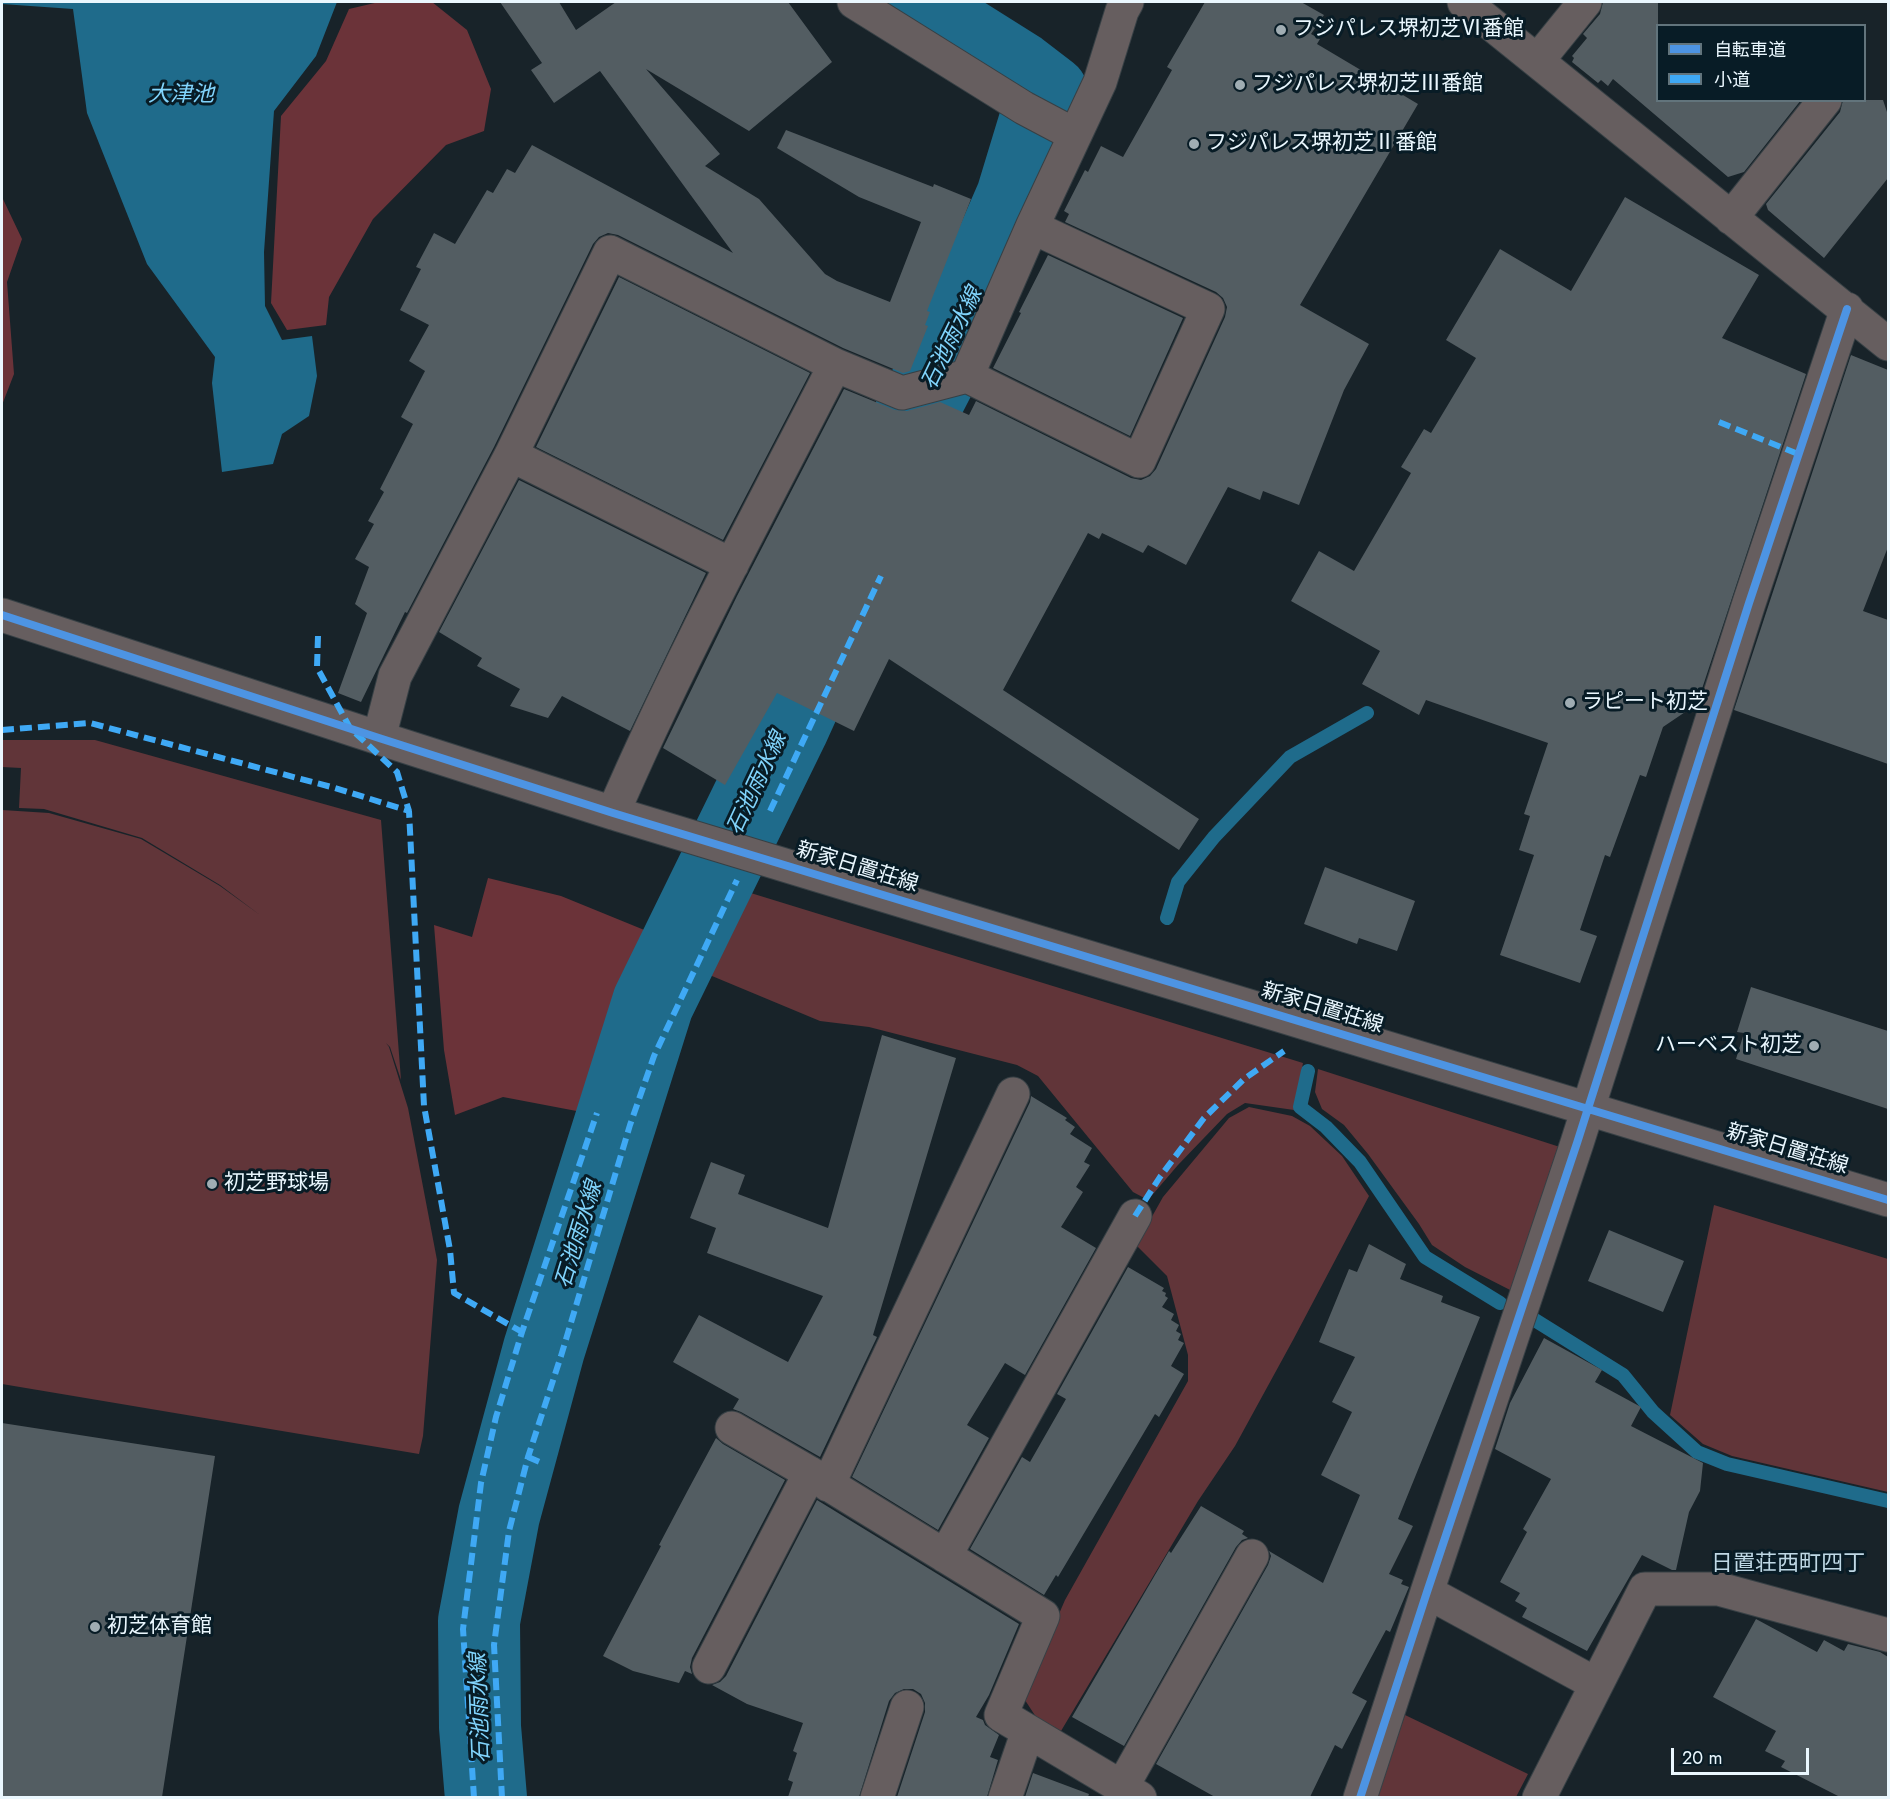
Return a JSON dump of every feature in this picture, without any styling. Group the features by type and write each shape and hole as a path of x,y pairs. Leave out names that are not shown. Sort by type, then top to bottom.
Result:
{"street":[{"path":"854,2 1024,108 1075,135"},
{"path":"952,380 1032,227 1100,82 1122,11 1127,2"},
{"path":"1464,2 1888,344"},
{"path":"1538,60 1585,2"},
{"path":"1731,218 1823,102"},
{"path":"379,738 395,676 511,455 610,252 835,365 902,393 952,380 1139,461 1208,309 1032,227"},
{"path":"1360,1797 1426,1592 1577,1143 1749,603 1847,309"},
{"path":"613,813 632,767 732,565 835,365"},
{"path":"511,455 732,565"},
{"name":"新家日置荘線","path":"2,615 613,813 1888,1200"},
{"path":"710,1667 819,1479 1013,1094"},
{"path":"945,1556 1135,1216"},
{"path":"732,1428 1043,1616 1001,1715 1131,1792 1252,1556"},
{"path":"1539,1797 1645,1589 1719,1589 1888,1635"},
{"path":"1426,1592 1596,1684"},
{"path":"877,1797 907,1707"},
{"path":"1005,1797 1028,1731"}],"shaded area":[{"path":"379,2 432,2 467,30 491,89 484,131 446,145 373,219 329,297 326,325 287,330 271,303 281,116 326,61 349,9"},
{"path":"2,197 22,239 7,282 14,374 2,405"},
{"name":"初芝野球場","path":"2,740 95,740 381,820 401,1080 390,1047 386,1043 408,1108 437,1260 423,1436 419,1454 2,1384 2,810 49,813 141,839 220,886 260,915 220,885 142,838 44,809 19,808 21,768 2,767"},
{"path":"488,878 561,896 659,936 619,1025 587,1113 503,1097 455,1115 444,1050 434,925 472,937"},
{"path":"741,890 1303,1063 1294,1110 1245,1103 1227,1114 1148,1200 1133,1192 1038,1076 1017,1065 869,1027 820,1021 700,971"},
{"path":"1318,1069 1563,1148 1516,1293 1465,1267 1432,1245 1368,1154 1344,1125 1322,1109 1315,1092"},
{"path":"1249,1107 1292,1116 1310,1126 1342,1156 1369,1196 1235,1446 1198,1501 1061,1731 1036,1717 1023,1697 1065,1600 1188,1381 1188,1355 1167,1276 1136,1245 1163,1197 1229,1118"},
{"path":"1714,1205 1888,1259 1888,1492 1732,1456 1703,1444 1670,1415"},
{"path":"1405,1715 1528,1774 1516,1797 1376,1798"}],"water":[{"name":"大津池","path":"2,2 337,2 316,56 274,111 264,252 265,306 282,340 312,336 317,376 309,416 282,434 273,464 222,472 212,383 215,357 147,264 87,113 73,9 2,4"}],"building":[{"path":"500,2 559,2 576,30 616,2 788,2 832,62 749,131 646,69 720,154 705,166 759,199 825,274 837,281 890,302 921,222 859,197 777,148 786,130 933,187 934,184 971,199 927,311 930,312 925,325 928,326 910,371 903,373 843,348 618,235 608,233 599,237 593,244 494,447 407,613 405,612 361,702 338,693 367,613 355,604 369,567 355,559 374,524 368,521 384,492 380,489 413,424 401,417 425,371 409,361 429,325 400,310 421,269 416,267 434,233 455,244 487,190 493,193 507,169 515,173 532,145 733,253 600,71 554,103 531,70 542,63"},
{"path":"1205,2 1301,2 1324,15 1311,34 1320,39 1317,44 1418,104 1300,305 1369,344 1344,390 1299,505 1263,491 1260,500 1228,487 1186,565 1148,545 1143,553 1102,533 1099,539 1088,533 1003,690 1199,819 1179,850 889,659 854,731 777,693 725,785 663,748 737,596 844,389 895,410 907,411 940,402 969,415 976,401 1131,478 1141,480 1150,476 1156,469 1225,317 1227,307 1223,298 1216,292 1065,222 1069,214 1064,211 1085,170 1088,172 1101,146 1123,157 1172,70 1167,67"},
{"path":"1603,2 1658,2 1656,102 1799,102 1744,172 1728,177 1613,79 1608,86 1601,80 1598,83 1572,62 1574,58 1572,56 1587,38 1583,34 1600,14"},
{"path":"1883,100 1888,115 1888,178 1824,258 1768,210 1766,204 1840,112 1842,102"},
{"path":"1625,197 1759,275 1722,338 1806,374 1697,704 1663,727 1646,777 1640,775 1610,857 1605,855 1580,930 1597,936 1580,983 1500,955 1534,855 1519,850 1530,816 1524,814 1548,743 1426,700 1419,715 1362,684 1380,651 1291,601 1319,551 1354,571 1411,473 1401,467 1424,429 1431,433 1476,358 1446,340 1500,249 1571,291"},
{"path":"1048,255 1183,318 1130,436 993,368"},
{"path":"619,277 810,373 723,540 536,447"},
{"path":"1851,355 1888,370 1888,547 1863,611 1888,620 1888,764 1734,710"},
{"path":"519,480 706,573 630,731 562,696 548,718 510,706 520,689 477,666 482,658 439,632"},
{"path":"1325,867 1415,901 1397,951 1359,938 1357,944 1304,924"},
{"name":"ハーベスト初芝","path":"1751,987 1888,1031 1888,1109 1736,1059 1744,1033 1737,1032"},
{"path":"882,1035 956,1058 873,1335 877,1337 820,1457 733,1409 739,1399 673,1362 699,1315 788,1362 823,1296 707,1253 716,1228 690,1218 711,1162 745,1175 738,1194 828,1228"},
{"path":"1031,1096 1067,1118 1065,1120 1075,1127 1070,1134 1092,1148 1084,1162 1090,1165 1076,1187 1083,1192 1061,1227 1096,1248 1025,1375 1005,1363 967,1425 989,1438 938,1530 852,1477"},
{"path":"1609,1230 1684,1261 1663,1312 1588,1281"},
{"path":"1369,1244 1406,1264 1400,1279 1443,1296 1441,1302 1480,1317 1398,1519 1413,1526 1389,1574 1403,1580 1401,1584 1409,1587 1390,1632 1386,1630 1352,1693 1367,1701 1342,1749 1335,1745 1310,1797 1215,1797 1156,1764 1268,1565 1271,1556 1269,1551 1323,1583 1360,1495 1321,1475 1352,1412 1332,1402 1355,1357 1319,1342 1349,1269 1357,1272"},
{"path":"1128,1267 1164,1288 1162,1291 1168,1298 1162,1307 1174,1314 1171,1320 1179,1325 1176,1331 1181,1334 1178,1340 1184,1343 1171,1366 1184,1374 1159,1417 1155,1414 1058,1577 1056,1575 1044,1595 970,1549 1022,1457 1030,1462 1066,1399 1057,1394"},
{"path":"1544,1338 1602,1370 1595,1382 1641,1407 1631,1426 1703,1463 1700,1491 1689,1512 1676,1570 1642,1555 1587,1651 1522,1617 1527,1608 1515,1601 1520,1593 1500,1582 1527,1532 1523,1529 1551,1479 1495,1449 1510,1403"},
{"name":"初芝体育館","path":"2,1423 215,1456 162,1797 2,1797"},
{"path":"716,1438 785,1480 692,1658 690,1667 692,1674 685,1671 679,1683 633,1671 603,1656"},
{"path":"817,1500 1019,1624 989,1695 976,1717 983,1720 985,1725 999,1735 990,1757 998,1760 987,1797 897,1797 925,1712 925,1703 921,1694 913,1689 904,1689 895,1693 889,1701 859,1797 788,1797 793,1782 788,1780 797,1753 793,1751 803,1723 747,1704 712,1685 720,1682 726,1676"},
{"path":"1201,1506 1244,1531 1242,1534 1248,1538 1242,1540 1236,1547 1124,1746 1072,1717 1169,1551 1171,1553"},
{"path":"1756,1619 1817,1652 1824,1640 1844,1651 1848,1644 1880,1652 1888,1657 1888,1797 1840,1797 1781,1767 1785,1761 1765,1751 1776,1731 1713,1697"},
{"path":"1033,1773 1089,1794 1088,1797 1025,1797"}],"waterway":[{"name":"石池雨水線","path":"486,1798 480,1727 479,1621 499,1515 544,1349 653,1003 788,727 845,601 907,431 961,326 1017,197 1048,95 1018,72 907,2"},
{"path":"1167,918 1178,882 1214,837 1290,757 1367,713"},
{"path":"1308,1071 1300,1107 1326,1127 1360,1162 1425,1257 1500,1303"},
{"path":"1530,1317 1623,1375 1653,1412 1697,1452 1727,1464 1888,1501"}],"marked path":[{"path":"1719,422 1798,454"},
{"path":"770,811 881,576"},
{"path":"318,636 317,667 319,671 350,728 397,772 409,811"},
{"path":"2,730 90,723 335,788 409,811 424,1106 450,1250 454,1293 522,1332"},
{"path":"502,1798 494,1645 509,1531 528,1457 561,1356 630,1125 654,1056 737,880"},
{"path":"1135,1216 1160,1177 1204,1118 1244,1079 1284,1051"},
{"path":"474,1798 463,1629 481,1483 496,1417 522,1332 597,1113"},
{"path":"528,1457 542,1463"}],"cycle path":[{"path":"1360,1798 1577,1143 1749,603 1847,309"},
{"path":"2,615 613,813 1888,1200"}],"place":[{"name":"フジパレス堺初芝Ⅵ番館","path":"1281,30"},
{"name":"フジパレス堺初芝Ⅲ番館","path":"1240,85"},
{"name":"フジパレス堺初芝Ⅱ番館","path":"1194,144"},
{"name":"ラピート初芝","path":"1570,703"},
{"name":"ハーベスト初芝","path":"1814,1046"},
{"name":"初芝野球場","path":"212,1184"},
{"name":"初芝体育館","path":"95,1627"}],"district":[{"name":"日置荘西町四丁","path":"1788,1565"}]}
